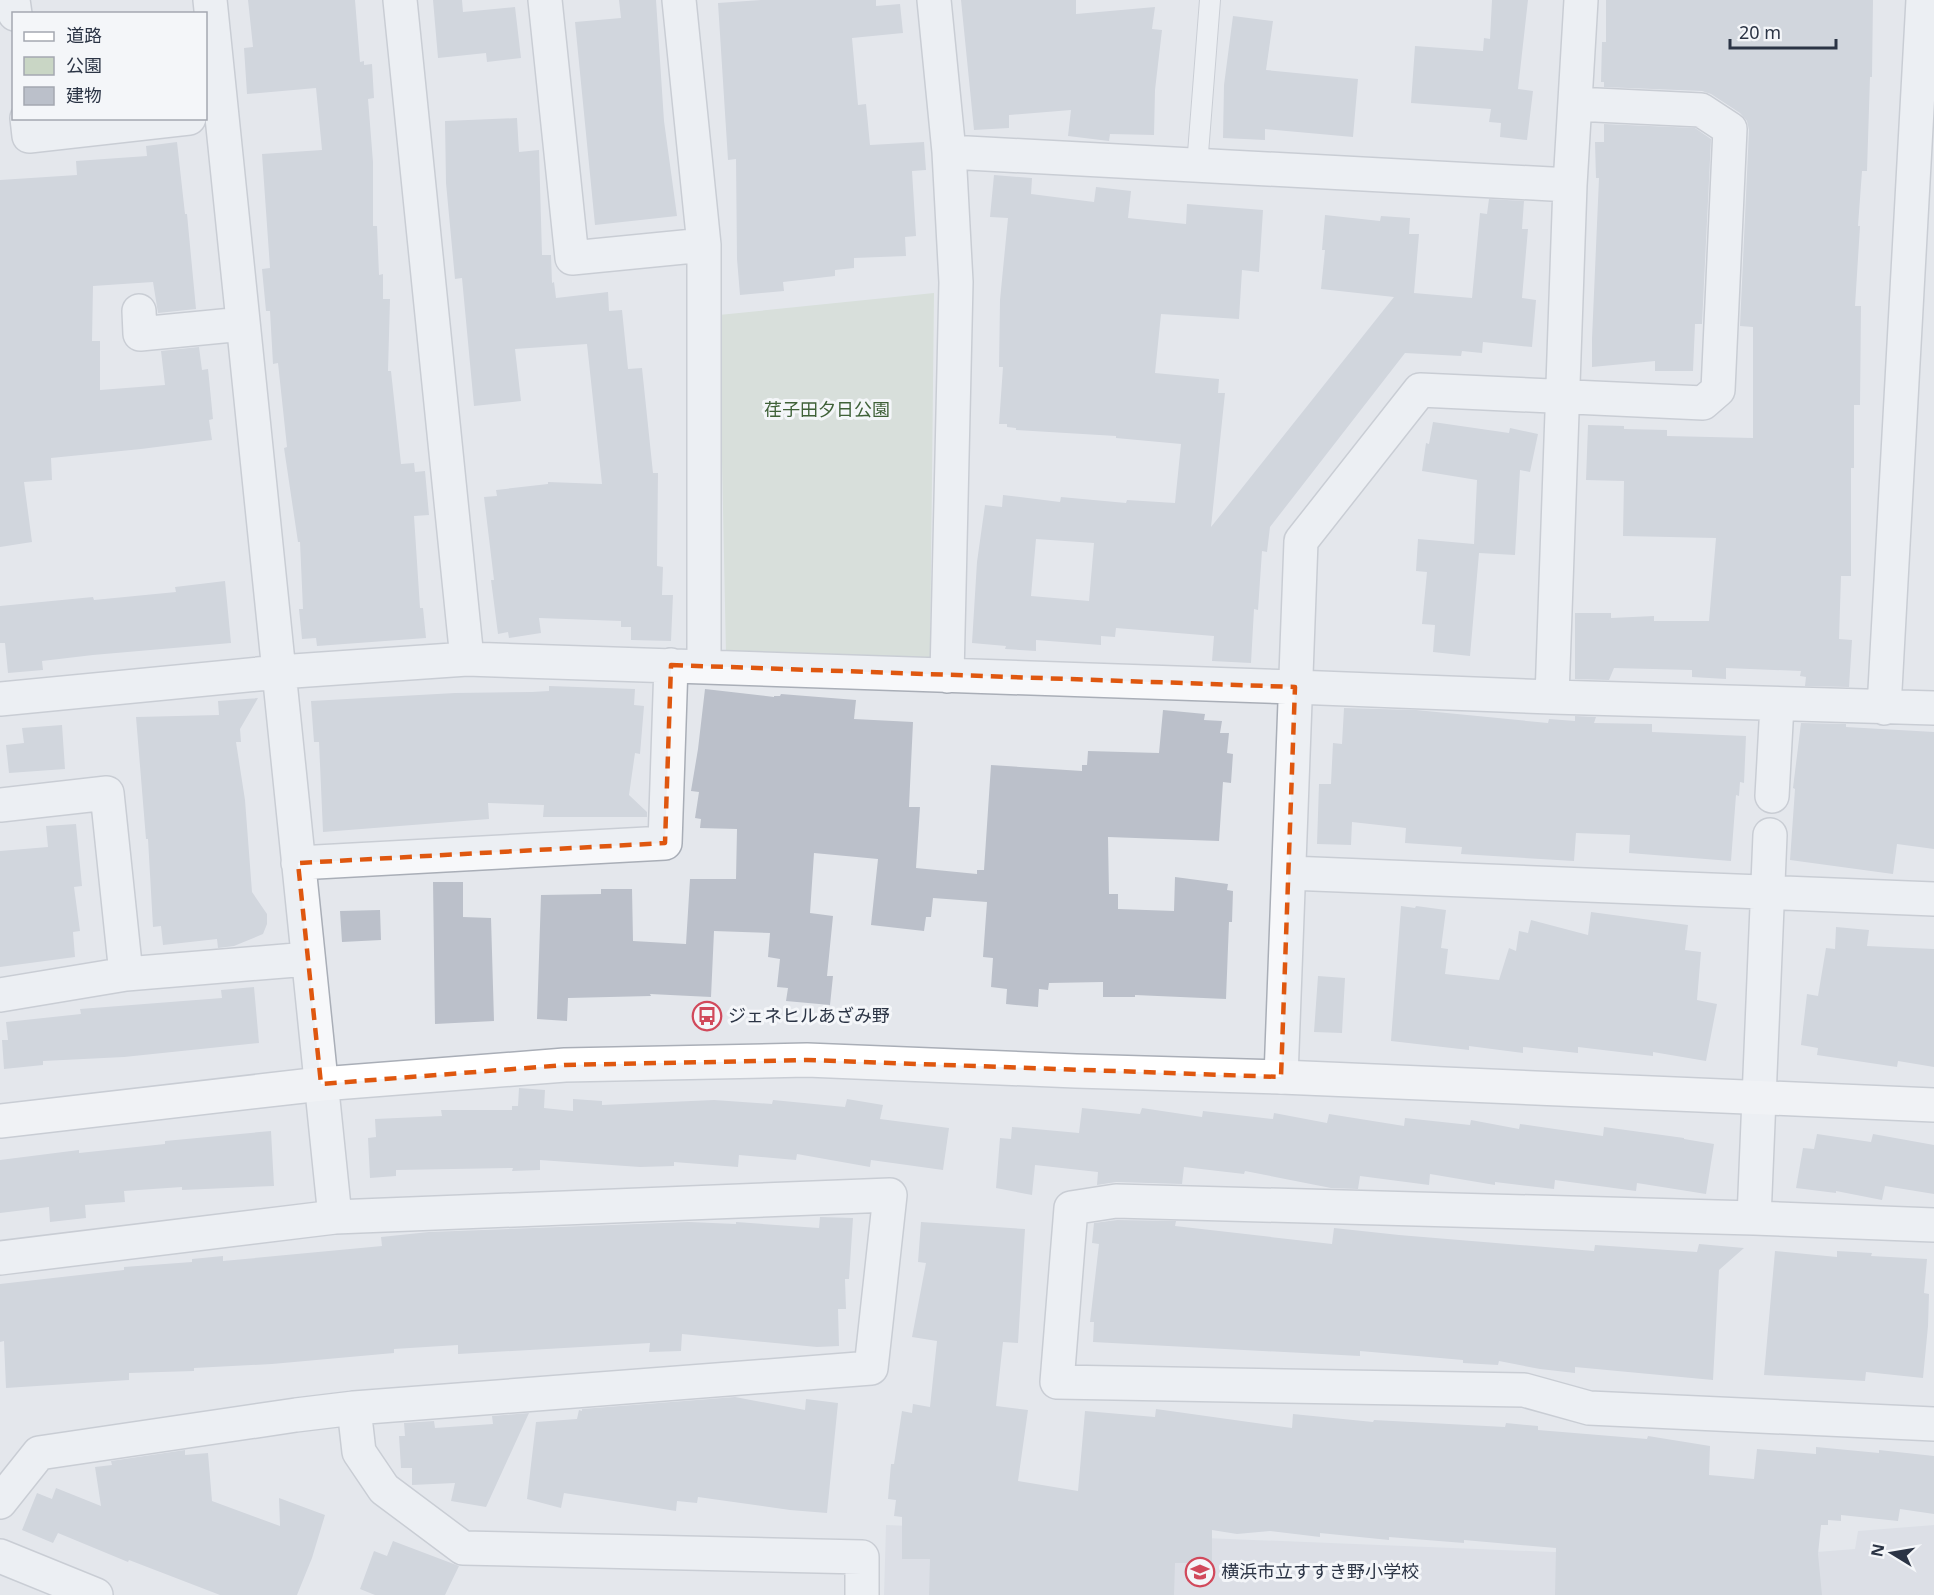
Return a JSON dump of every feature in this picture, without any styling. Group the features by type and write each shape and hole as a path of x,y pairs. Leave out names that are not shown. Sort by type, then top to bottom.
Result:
{"street":[{"path":"210,0 214,116 243,324 335,1217"},
{"path":"400,0 467,659"},
{"path":"545,0 572,258 705,245"},
{"path":"679,0 705,245 704,666"},
{"path":"934,0 949,152 956,282 946,676"},
{"path":"1552,697 1570,185 1581,0"},
{"path":"1884,708 1923,0"},
{"path":"1281,1077 1301,541 1420,390 1703,404 1718,390 1730,129 1701,110 1575,104"},
{"path":"27,120 29,136 171,120"},
{"path":"949,152 1570,185"},
{"path":"139,310 140,334 243,324"},
{"path":"0,699 279,672 467,659 1777,705 1934,708"},
{"path":"298,863 665,843 671,665"},
{"path":"1772,796 1777,705"},
{"path":"0,805 107,793 126,974"},
{"path":"1754,1218 1770,835"},
{"path":"1290,873 1934,899"},
{"path":"0,995 126,974 308,959"},
{"path":"0,1121 321,1084 565,1065 807,1060 1281,1077 1934,1105"},
{"path":"0,1258 335,1217 890,1195 871,1368 354,1408 296,1414 39,1453 0,1502"},
{"path":"1934,1225 1116,1201 1071,1208 1058,1382 1524,1390 1589,1408 1934,1424"},
{"path":"354,1408 359,1452 384,1489 463,1548 862,1557 862,1595"},
{"path":"0,1556 96,1595"}],"lane":[{"path":"1197,166 1210,0"}],"highlighted area":[{"path":"671,665 1295,687 1281,1077 807,1060 565,1065 321,1084 298,863 665,843"}],"shaded area":[{"name":"横浜市立すすき野小学校","path":"886,1525 1725,1559 1855,1549 1858,1531 1934,1525 1934,1595 884,1595"}],"green space":[{"name":"荏子田夕日公園","path":"934,293 930,663 726,654 719,315"}],"building":[{"path":"248,0 355,0 360,62 364,61 364,65 372,64 374,98 368,99 373,162 373,226 377,226 379,275 383,274 383,299 390,299 388,371 391,371 401,464 414,463 415,472 425,471 429,515 414,516 420,608 423,608 426,638 317,646 316,638 302,639 299,609 303,609 300,542 298,542 284,448 287,447 278,363 273,364 270,311 266,311 262,269 270,268 262,154 322,150 316,88 247,94 244,48 253,47"},
{"path":"433,0 462,0 463,12 515,7 521,58 487,62 486,53 438,58"},
{"path":"619,0 656,0 664,121 677,216 595,225 575,22 621,18"},
{"path":"761,0 876,0 876,6 900,4 903,33 852,38 858,105 866,104 870,145 924,142 926,170 912,171 916,236 905,237 906,256 854,258 854,268 835,270 835,276 783,282 784,291 740,295 737,259 736,159 728,160 718,3"},
{"path":"961,0 1076,0 1076,14 1155,7 1152,29 1162,30 1155,90 1154,135 1110,134 1109,141 1068,136 1071,110 1009,115 1009,128 974,130"},
{"path":"1492,0 1528,0 1518,89 1533,91 1527,140 1500,137 1501,123 1489,122 1491,109 1411,103 1415,46 1483,51 1484,38 1490,39"},
{"path":"1606,0 1873,0 1867,171 1862,171 1858,226 1860,226 1855,306 1861,306 1860,405 1854,405 1854,468 1851,468 1851,576 1841,576 1839,639 1852,640 1849,687 1805,686 1806,677 1800,676 1801,671 1726,668 1726,679 1692,677 1692,670 1614,668 1609,680 1575,679 1575,613 1611,613 1611,618 1654,616 1654,621 1709,621 1716,538 1623,536 1624,481 1586,480 1588,425 1667,430 1667,436 1753,438 1753,327 1740,326 1749,130 1747,121 1740,113 1711,94 1702,91 1604,87 1604,82 1601,82 1602,42 1606,42"},
{"path":"1233,16 1273,21 1266,70 1358,79 1353,137 1265,129 1265,140 1223,138 1224,85"},
{"path":"517,118 519,152 539,150 542,255 551,255 552,283 554,282 556,298 608,292 609,311 622,310 628,369 642,368 653,473 658,473 657,566 663,567 662,595 673,595 671,641 631,640 631,627 621,627 621,621 539,618 541,633 509,638 508,632 498,634 484,497 497,496 496,490 548,484 548,482 602,484 587,344 515,349 521,401 474,406 462,278 455,279 446,183 445,121"},
{"path":"1604,124 1695,128 1711,139 1702,324 1695,324 1693,371 1655,371 1655,361 1592,367 1599,178 1596,178 1595,142 1604,142"},
{"path":"177,142 196,309 158,313 153,282 93,286 92,341 100,341 100,390 165,385 161,351 199,347 202,370 208,369 213,419 209,420 212,440 51,458 52,480 24,482 32,542 0,547 0,180 77,175 76,161 147,156 146,146"},
{"path":"994,175 1032,178 1031,194 1094,202 1096,187 1131,191 1128,218 1186,224 1187,204 1263,210 1259,272 1242,270 1239,319 1161,314 1155,373 1219,379 1218,393 1225,393 1211,527 1394,297 1321,289 1325,250 1322,250 1325,215 1380,221 1381,216 1410,218 1409,234 1419,234 1414,293 1472,298 1480,213 1487,214 1489,199 1524,201 1522,229 1528,229 1522,298 1536,300 1532,347 1483,342 1482,353 1462,351 1461,356 1405,353 1270,527 1267,552 1262,551 1258,610 1254,609 1251,663 1212,661 1214,636 1116,628 1115,637 1101,636 1101,645 1036,640 1036,651 1005,649 1006,646 972,643 977,562 985,505 1002,507 1003,495 1060,502 1061,497 1126,503 1127,500 1175,503 1181,444 1116,438 1116,436 1016,430 1016,428 1007,427 1007,424 999,424 1003,367 999,367 1000,300 1008,218 990,217","holes":["1036,539 1094,543 1089,601 1031,596"]},
{"path":"1433,422 1509,433 1510,428 1538,434 1530,472 1520,470 1515,555 1479,553 1470,656 1433,652 1435,625 1422,624 1427,572 1416,571 1418,539 1474,544 1477,480 1422,471 1426,443 1429,444"},
{"path":"225,581 231,643 42,661 43,670 8,673 5,643 0,643 0,606 176,592 175,587"},
{"path":"549,686 635,689 634,705 644,706 640,754 635,753 629,795 647,812 647,817 543,817 544,805 488,803 489,819 323,832 319,742 314,742 311,701 455,693 549,691"},
{"path":"705,689 774,697 781,694 856,700 854,719 913,722 909,807 920,807 916,868 977,874 977,870 984,870 991,765 1082,771 1082,765 1087,765 1088,751 1159,753 1163,710 1205,714 1204,720 1222,721 1220,733 1229,733 1227,753 1233,754 1231,783 1223,782 1219,841 1108,837 1109,894 1118,894 1118,909 1174,911 1175,877 1228,884 1227,890 1233,891 1232,922 1229,922 1226,999 1135,995 1135,997 1103,997 1103,982 1049,983 1048,990 1039,989 1038,1007 1006,1004 1007,989 991,987 993,958 983,957 987,902 933,898 931,917 926,917 924,931 871,925 878,859 814,853 810,913 833,916 827,976 833,976 830,1005 786,1001 788,988 777,987 780,959 768,957 770,933 714,931 711,997 650,994 651,996 568,998 567,1021 537,1019 541,895 601,894 601,889 632,889 633,941 686,944 690,879 736,879 737,829 700,828 701,819 695,818 699,792 691,791"},
{"path":"258,698 240,729 241,742 236,742 245,800 252,892 267,914 267,924 263,934 234,946 218,948 217,939 163,945 161,926 153,927 148,839 146,839 136,717 219,715 218,701"},
{"path":"1344,708 1416,710 1548,723 1549,719 1575,721 1575,716 1596,717 1594,723 1652,724 1652,732 1746,736 1744,783 1740,782 1739,796 1736,795 1731,861 1629,853 1630,835 1576,833 1574,861 1461,854 1462,847 1405,843 1406,828 1352,822 1351,845 1317,844 1319,784 1331,784 1333,743 1342,744"},
{"path":"1801,723 1846,724 1846,727 1934,732 1934,849 1897,844 1893,874 1790,860 1795,789 1793,788"},
{"path":"62,725 65,769 9,773 6,745 24,743 22,728"},
{"path":"76,824 82,886 74,887 80,931 73,932 75,957 0,967 0,851 48,847 46,826"},
{"path":"433,882 463,882 463,917 491,918 494,1021 435,1024"},
{"path":"1401,906 1446,910 1441,948 1448,949 1445,974 1499,980 1509,948 1516,951 1519,931 1528,933 1531,920 1588,935 1591,912 1688,925 1685,950 1701,952 1697,1000 1717,1004 1706,1061 1653,1052 1653,1056 1578,1047 1578,1053 1523,1047 1523,1053 1469,1046 1469,1050 1391,1041"},
{"path":"380,910 381,940 342,942 340,911"},
{"path":"1836,927 1869,930 1867,946 1934,949 1934,1067 1898,1061 1897,1067 1817,1055 1818,1048 1801,1045 1807,994 1818,996 1826,948 1835,949"},
{"path":"1318,976 1345,978 1342,1033 1314,1032"},
{"path":"254,987 259,1043 124,1057 43,1061 43,1065 4,1069 2,1040 8,1040 6,1022 81,1014 80,1009 222,998 221,990"},
{"path":"519,1088 545,1090 544,1108 573,1111 573,1099 602,1101 602,1105 714,1100 772,1104 773,1100 845,1107 847,1099 883,1105 880,1119 949,1128 943,1170 871,1160 870,1167 797,1154 796,1160 739,1155 738,1167 674,1162 674,1166 640,1167 540,1160 540,1170 512,1171 513,1168 396,1170 396,1176 370,1178 368,1138 376,1137 375,1119 442,1116 441,1110 512,1110 512,1106 518,1106"},
{"path":"1082,1108 1140,1114 1142,1108 1202,1117 1203,1111 1273,1119 1274,1113 1327,1123 1329,1114 1404,1126 1405,1118 1470,1125 1471,1120 1519,1129 1520,1124 1603,1136 1604,1127 1714,1144 1706,1194 1637,1183 1636,1191 1555,1180 1554,1189 1495,1182 1495,1185 1430,1174 1429,1185 1360,1176 1358,1189 1331,1188 1245,1171 1244,1174 1184,1167 1182,1184 1116,1182 1097,1185 1098,1172 1035,1165 1032,1195 996,1188 1000,1138 1011,1139 1012,1127 1079,1133"},
{"path":"271,1131 274,1186 182,1190 182,1187 124,1191 125,1202 85,1205 86,1218 50,1222 49,1207 0,1213 0,1160"},
{"path":"1817,1134 1871,1142 1873,1134 1934,1145 1934,1194 1885,1186 1882,1200 1836,1191 1836,1193 1796,1188 1803,1148 1814,1149"},
{"path":"820,1217 853,1218 849,1279 845,1279 846,1309 838,1309 839,1346 817,1347 682,1334 681,1351 649,1352 650,1343 458,1354 458,1345 394,1349 394,1353 272,1364 194,1368 194,1371 129,1373 129,1380 6,1388 4,1341 0,1342 0,1284 124,1270 124,1267 192,1262 192,1259 223,1256 223,1261 382,1246 381,1237 429,1232 689,1222 736,1224 736,1222 819,1228"},
{"path":"1117,1220 1176,1221 1175,1226 1332,1244 1334,1228 1594,1251 1595,1245 1697,1252 1699,1244 1744,1248 1719,1270 1713,1380 1575,1367 1575,1373 1499,1361 1498,1365 1463,1363 1463,1360 1360,1351 1360,1356 1093,1342 1094,1322 1090,1322 1099,1244 1092,1243 1094,1223"},
{"path":"921,1222 1025,1229 1018,1343 1003,1342 996,1406 1028,1410 1018,1481 1078,1491 1085,1411 1155,1417 1156,1409 1292,1428 1293,1414 1373,1422 1374,1420 1505,1427 1506,1423 1538,1426 1538,1430 1647,1439 1648,1436 1710,1446 1709,1475 1754,1479 1757,1449 1816,1454 1816,1447 1934,1456 1934,1514 1900,1509 1898,1521 1841,1515 1841,1521 1828,1520 1828,1525 1821,1525 1818,1554 1822,1595 1555,1595 1556,1548 1464,1540 1464,1543 1389,1537 1389,1540 1320,1533 1320,1537 1270,1531 1237,1534 1212,1530 1212,1563 1175,1563 1174,1595 929,1595 930,1559 902,1559 902,1517 894,1516 896,1500 888,1499 891,1464 894,1464 902,1411 912,1413 913,1404 930,1407 937,1341 912,1337 926,1263 918,1262"},
{"path":"1775,1251 1837,1257 1837,1251 1872,1253 1871,1256 1927,1259 1924,1293 1929,1294 1928,1326 1923,1378 1866,1372 1865,1381 1764,1375"},
{"path":"735,1397 805,1410 806,1399 838,1403 827,1513 698,1497 697,1503 677,1501 676,1511 564,1493 561,1508 527,1499 536,1422 577,1419 579,1410 582,1411 582,1409"},
{"path":"529,1413 486,1507 451,1501 455,1483 412,1485 412,1468 401,1468 399,1436 405,1436 404,1423 434,1421 435,1428 493,1424 492,1416"},
{"path":"185,1450 185,1455 208,1453 212,1501 280,1526 279,1498 325,1515 312,1558 297,1595 220,1595 129,1560 128,1562 58,1533 53,1543 22,1530 37,1493 52,1499 56,1488 101,1506 95,1467 112,1465 111,1461"},
{"path":"393,1541 459,1566 445,1595 375,1595 360,1589 374,1551 387,1556"}],"place":[{"name":"ジェネヒルあざみ野","path":"707,1016"},
{"name":"横浜市立すすき野小学校","path":"1200,1572"}]}
